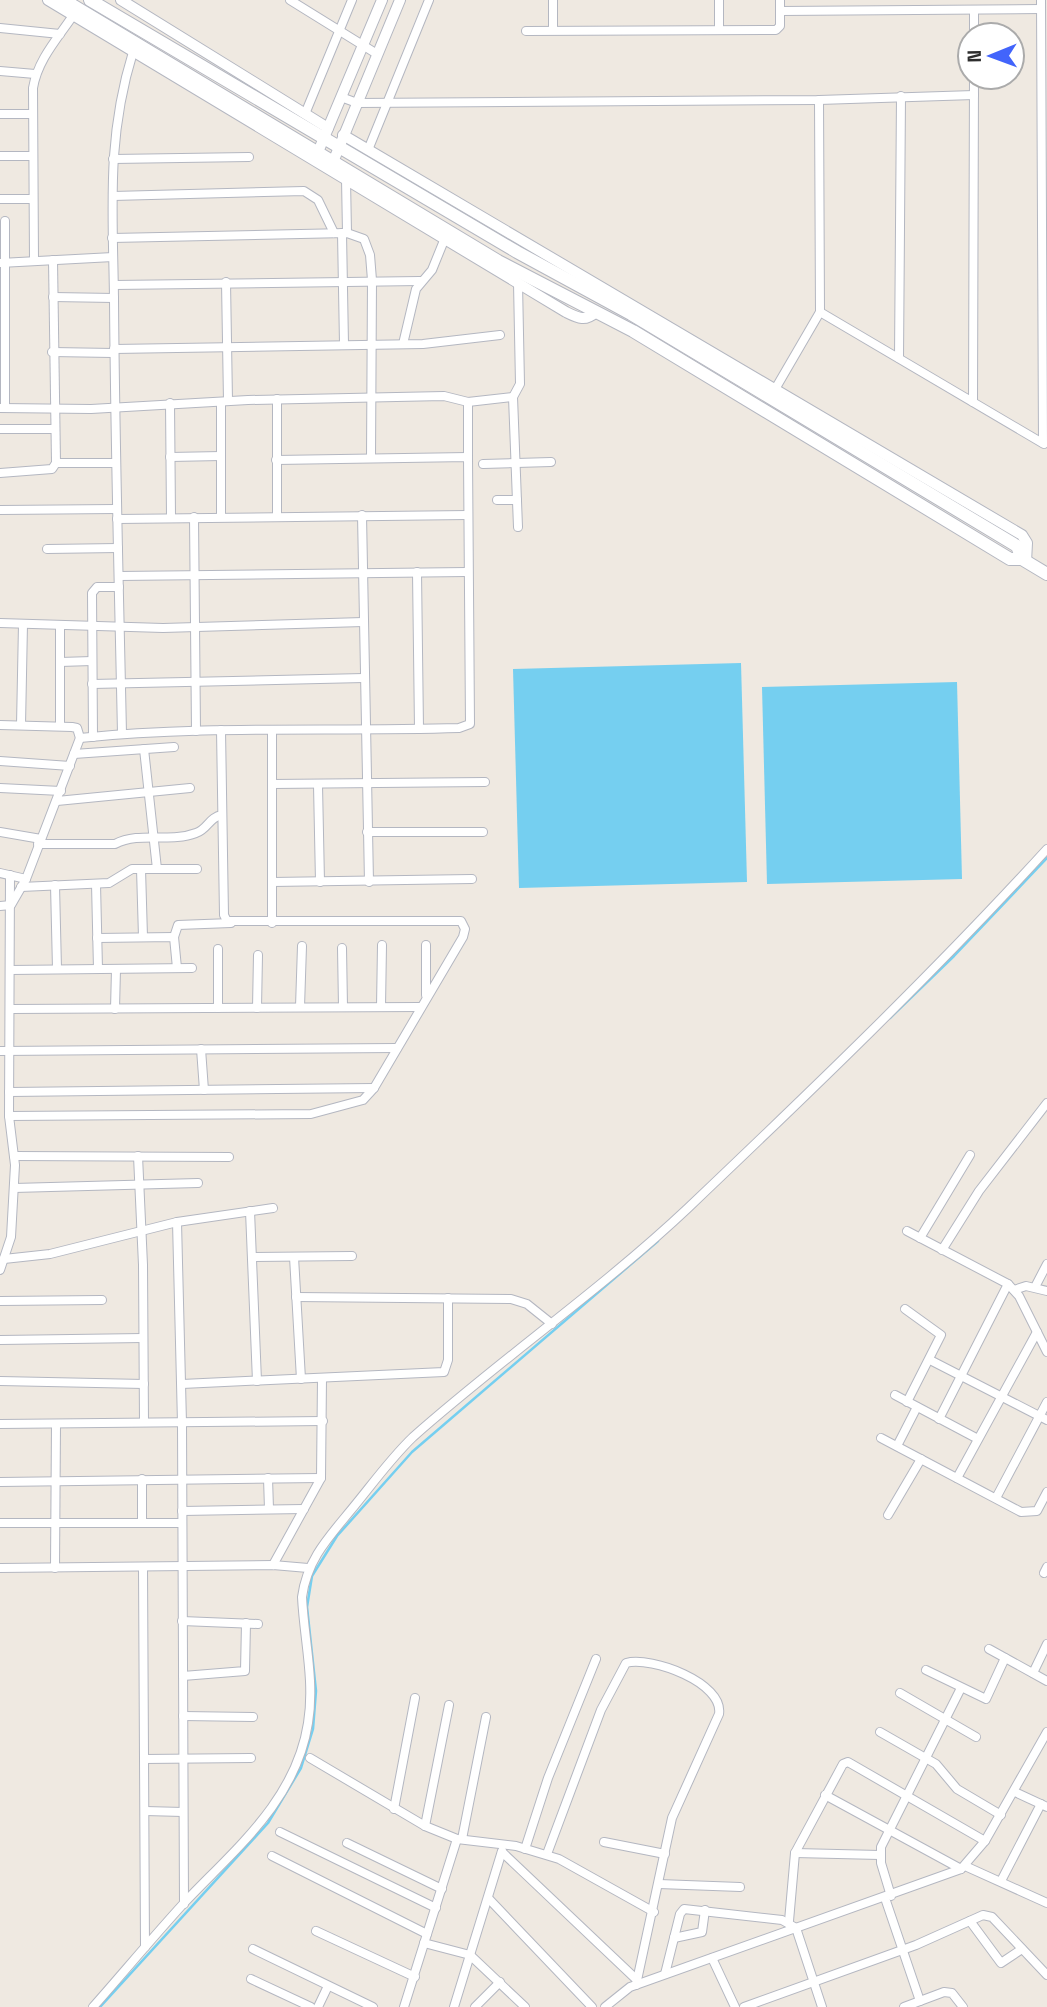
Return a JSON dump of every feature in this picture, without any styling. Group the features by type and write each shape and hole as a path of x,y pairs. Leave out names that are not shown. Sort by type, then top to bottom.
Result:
{"main road":[{"path":"64,0 75,12 318,152 498,261 657,345 1010,559 1024,560 1046,574"},
{"path":"90,0 341,141 1017,546 1024,560"},
{"path":"573,301 581,286"}],"street":[{"path":"47,0 75,12 133,52 581,319 589,318 596,312"},
{"path":"121,0 305,114 326,133"},
{"path":"290,0 377,54"},
{"path":"305,114 352,0"},
{"path":"318,152 382,0"},
{"path":"333,162 400,0"},
{"path":"368,150 429,0"},
{"path":"553,0 553,30"},
{"path":"719,0 719,30"},
{"path":"526,31 776,30 780,26 780,0"},
{"path":"780,11 974,10 1041,5 1044,85 1045,444"},
{"path":"974,10 974,21"},
{"path":"34,261 31,114 35,74 75,12"},
{"path":"0,28 60,34"},
{"path":"122,734 113,351 113,159 118,103 133,52"},
{"path":"0,71 35,74"},
{"path":"973,402 974,91"},
{"path":"341,97 357,103 388,103 819,100 974,95"},
{"path":"899,358 901,96"},
{"path":"774,391 820,312 819,100"},
{"path":"0,114 31,114"},
{"path":"341,141 368,150 1022,535 1027,543 1024,560"},
{"path":"0,156 32,156"},
{"path":"113,159 249,157"},
{"path":"344,344 341,233 346,179"},
{"path":"113,196 304,191 318,200 341,233"},
{"path":"0,199 33,199"},
{"path":"5,221 3,408 444,396 468,402 513,397"},
{"path":"112,238 358,234 369,245 372,280 374,344 370,458"},
{"path":"403,344 420,281 432,270 445,238"},
{"path":"3,263 113,257"},
{"path":"0,472 52,469 56,463 52,260"},
{"path":"114,285 420,281"},
{"path":"221,517 221,456 227,346 226,282"},
{"path":"518,283 520,384 513,397 518,527"},
{"path":"52,297 114,298"},
{"path":"820,312 1045,444"},
{"path":"52,352 403,344 500,335"},
{"path":"277,399 277,516"},
{"path":"80,738 221,730 365,731 466,727 472,719 467,572 468,402"},
{"path":"170,403 171,517"},
{"path":"0,429 55,429"},
{"path":"170,457 221,456"},
{"path":"276,460 468,457"},
{"path":"483,464 551,462"},
{"path":"56,463 115,463"},
{"path":"497,500 517,500"},
{"path":"0,510 116,509"},
{"path":"362,515 369,882"},
{"path":"117,519 468,515"},
{"path":"194,517 196,731"},
{"path":"47,549 118,548"},
{"path":"119,576 362,571 467,572"},
{"path":"417,572 419,729"},
{"path":"93,737 94,589 119,587"},
{"path":"0,623 194,628 363,622"},
{"path":"21,725 23,624"},
{"path":"60,625 60,726"},
{"path":"60,662 92,661"},
{"path":"92,684 364,678"},
{"path":"0,725 76,728 80,738 23,883 10,905"},
{"path":"221,730 224,915 226,921 233,923"},
{"path":"272,731 272,923"},
{"path":"74,754 174,747"},
{"path":"144,749 157,869"},
{"path":"0,761 70,766"},
{"path":"272,784 485,782"},
{"path":"318,785 320,882"},
{"path":"0,788 61,791"},
{"path":"57,801 190,788"},
{"path":"0,832 39,841 115,844 126,838 198,833 213,817 222,815"},
{"path":"368,832 483,832"},
{"path":"93,2007 184,1904 252,1835 296,1767 310,1708 302,1597 308,1568 321,1546 400,1451 686,1209 992,910 1047,849"},
{"path":"141,869 143,937"},
{"path":"0,873 10,874 23,883 55,885 114,882 126,870 197,869"},
{"path":"0,1270 11,1237 14,1188 14,1156 6,1118 5,1050 10,1020 10,970 5,948 10,874"},
{"path":"272,882 472,879"},
{"path":"96,884 98,969"},
{"path":"55,885 57,969"},
{"path":"0,906 10,905"},
{"path":"6,1118 311,1114 363,1100 374,1088 465,929 461,921 178,925 173,937 177,968"},
{"path":"97,938 173,937"},
{"path":"426,944 426,998"},
{"path":"382,1007 383,945"},
{"path":"300,1007 302,946"},
{"path":"342,947 343,1007"},
{"path":"218,949 218,1008"},
{"path":"257,1008 258,955"},
{"path":"10,970 192,968"},
{"path":"115,1009 116,969"},
{"path":"0,986 10,985"},
{"path":"10,1009 421,1007"},
{"path":"0,1020 10,1020"},
{"path":"5,1050 397,1048"},
{"path":"201,1049 204,1090"},
{"path":"6,1089 374,1088"},
{"path":"942,1250 979,1191 1047,1103"},
{"path":"920,1238 970,1155"},
{"path":"14,1156 229,1157"},
{"path":"138,1156 142,1230 144,1422"},
{"path":"14,1188 198,1183"},
{"path":"4,1259 50,1254 177,1222 272,1208"},
{"path":"250,1211 257,1381"},
{"path":"177,1222 182,1384 184,1904"},
{"path":"907,1231 1011,1287 1047,1352"},
{"path":"252,1257 352,1256"},
{"path":"294,1257 301,1379"},
{"path":"1035,1287 1047,1264"},
{"path":"1011,1287 1035,1287 1047,1291"},
{"path":"939,1419 1011,1287"},
{"path":"296,1297 519,1300 552,1324"},
{"path":"182,1384 444,1372 447,1360 448,1298"},
{"path":"0,1301 102,1300"},
{"path":"905,1309 941,1332 941,1339 907,1402"},
{"path":"957,1478 1037,1332"},
{"path":"0,1340 143,1338"},
{"path":"930,1360 1043,1418"},
{"path":"273,1565 321,1478 322,1378"},
{"path":"0,1381 144,1384"},
{"path":"895,1395 978,1439"},
{"path":"996,1498 1043,1418 1047,1402"},
{"path":"897,1446 917,1407"},
{"path":"0,1424 323,1421"},
{"path":"55,1568 56,1424"},
{"path":"881,1438 1021,1513 1032,1513 1047,1492"},
{"path":"888,1515 921,1459"},
{"path":"268,1478 269,1509"},
{"path":"0,1482 321,1478"},
{"path":"142,1479 142,1522"},
{"path":"182,1511 304,1509"},
{"path":"0,1523 182,1523"},
{"path":"0,1568 273,1565 308,1568"},
{"path":"143,1567 145,1947"},
{"path":"182,1621 258,1624"},
{"path":"183,1676 245,1671 246,1623"},
{"path":"1033,1673 1047,1644"},
{"path":"989,1649 1047,1681"},
{"path":"926,1670 986,1699 1005,1658"},
{"path":"525,1849 548,1777 596,1659"},
{"path":"547,1854 601,1710 620,1671 631,1661 668,1668 686,1675 712,1693 719,1704 719,1714 675,1810 636,1982"},
{"path":"920,2001 902,1949 880,1855 887,1830 961,1688"},
{"path":"900,1693 976,1737"},
{"path":"394,1809 415,1698"},
{"path":"425,1826 449,1704"},
{"path":"183,1716 253,1717"},
{"path":"404,2007 460,1839 486,1717"},
{"path":"880,1732 925,1757 940,1768 957,1789 1001,1815"},
{"path":"605,2007 636,1982 888,1897 963,1868 1001,1815 1047,1732"},
{"path":"144,1759 251,1758"},
{"path":"310,1758 425,1826 460,1839 503,1849 525,1849 547,1854 571,1864 654,1912"},
{"path":"789,1922 794,1853 840,1767 848,1762 985,1840"},
{"path":"1001,1881 1044,1805 1015,1792"},
{"path":"825,1795 963,1868 1001,1881 1047,1903"},
{"path":"145,1811 183,1812"},
{"path":"280,1832 436,1908"},
{"path":"604,1842 665,1854"},
{"path":"348,1843 442,1889"},
{"path":"454,2007 503,1849"},
{"path":"503,1849 636,1982"},
{"path":"794,1853 880,1855"},
{"path":"272,1856 428,1934"},
{"path":"659,1884 740,1887"},
{"path":"489,1899 592,2007"},
{"path":"665,1974 681,1911 705,1910 789,1922 796,1928 822,2007"},
{"path":"674,1938 702,1931 705,1910"},
{"path":"744,2007 988,1915 1047,1975"},
{"path":"970,1921 1001,1963 1022,1949"},
{"path":"316,1931 415,1977"},
{"path":"425,1943 470,1955 525,2007"},
{"path":"253,1950 373,2007"},
{"path":"712,1958 735,2007"},
{"path":"251,1979 312,2007"},
{"path":"475,2007 500,1982"},
{"path":"318,2007 328,1986"},
{"path":"904,2007 949,1992 963,2007"}],"water":[{"path":"741,663 747,882 519,888 513,669"},
{"path":"957,682 962,879 767,884 762,687"}],"waterway":[{"path":"890,1018 954,956 1047,858"},
{"path":"100,2007 268,1823 301,1768 313,1729 316,1691 307,1607 312,1576 337,1536 412,1452 658,1241"}]}
